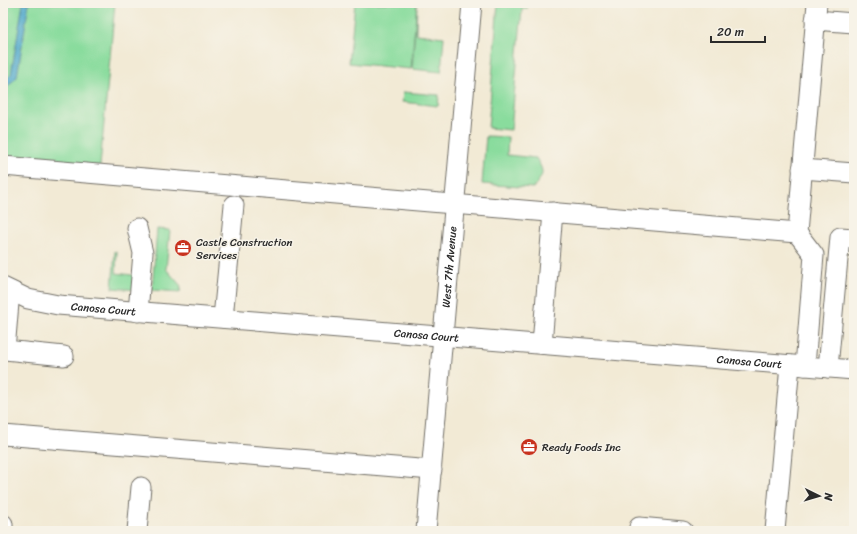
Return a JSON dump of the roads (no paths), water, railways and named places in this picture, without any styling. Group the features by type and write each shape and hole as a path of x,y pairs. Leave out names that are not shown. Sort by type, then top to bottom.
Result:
{"street":[{"name":"West 7th Avenue","path":"426,531 472,3"},
{"path":"775,531 797,365 814,255 797,233 816,12 854,23"},
{"path":"3,166 797,233"},
{"path":"802,169 854,173"},
{"path":"223,318 234,205"},
{"path":"542,344 553,212"},
{"path":"137,228 143,253 138,312"},
{"path":"828,368 840,237 854,238"},
{"path":"6,289 5,350 64,356"},
{"name":"Canosa Court","path":"6,289 28,300 44,303 138,312 854,370"},
{"path":"3,435 432,470"},
{"path":"137,531 141,487"},
{"path":"3,524 3,529"},
{"path":"639,528 684,531"}],"water":[{"path":"23,3 29,3 17,77 3,91 3,82 11,74"}],"place":[{"name":"Castle Construction Services","path":"183,248"},
{"name":"Ready Foods Inc","path":"529,447"}]}
